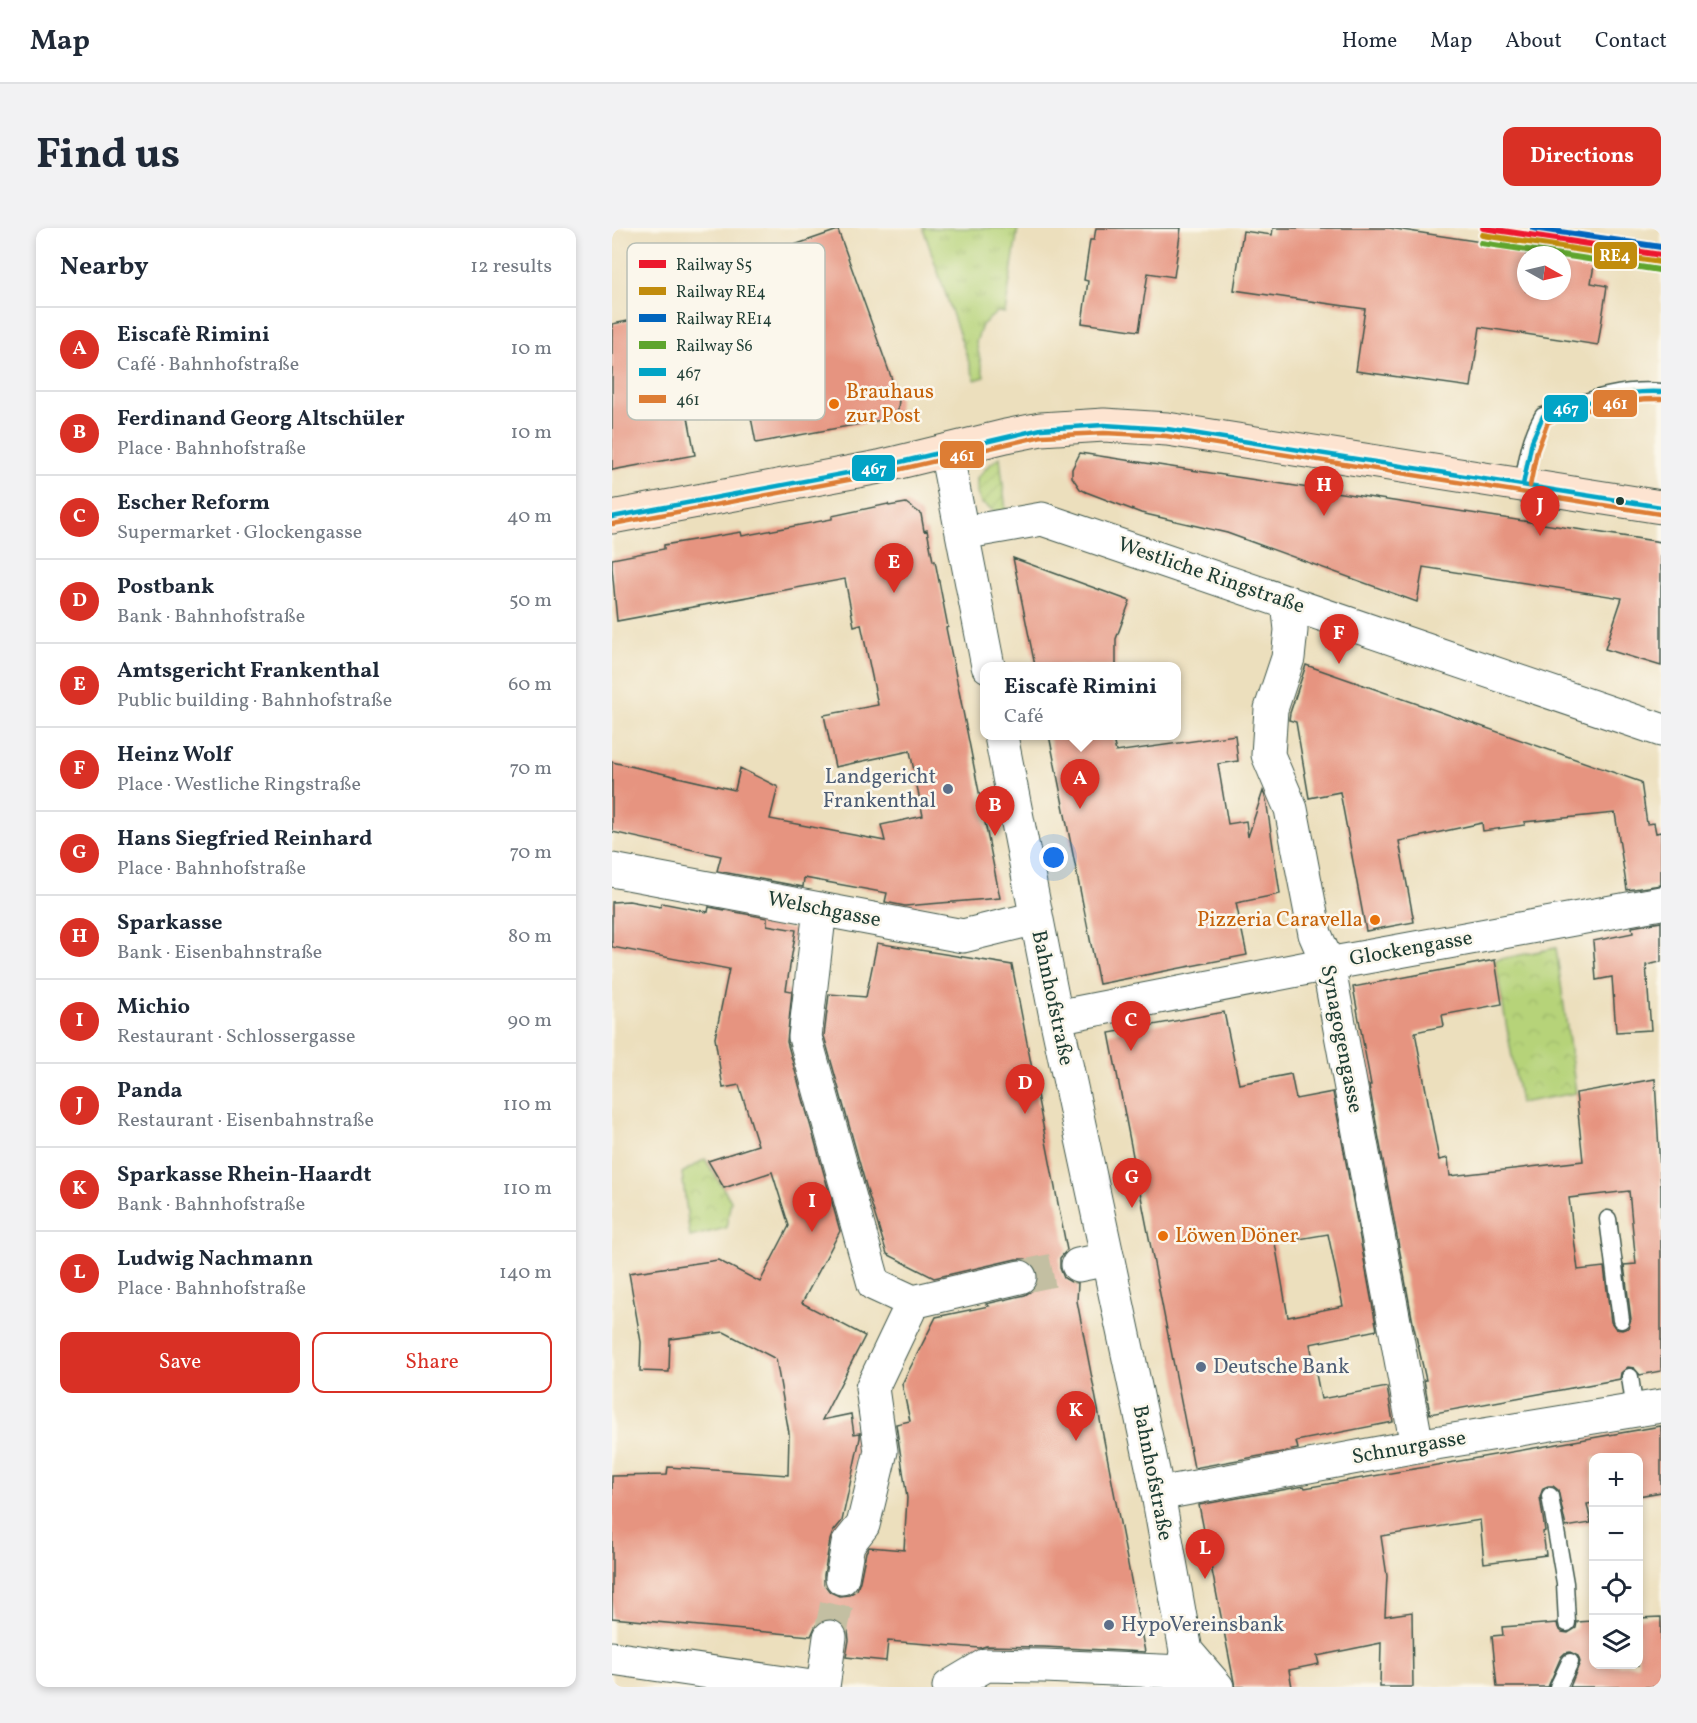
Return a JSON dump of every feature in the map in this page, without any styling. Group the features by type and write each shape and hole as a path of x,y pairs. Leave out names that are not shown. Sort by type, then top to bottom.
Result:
{"street":[{"path":"612,517 879,467 1041,429 1104,424 1167,429 1661,507"},
{"path":"946,451 987,662"},
{"name":"Westliche Ringstraße","path":"962,533 1042,519 1661,730"},
{"name":"Synagogengasse","path":"1288,602 1292,630 1288,658 1270,709 1268,755 1291,809 1315,934 1328,964 1417,1446"},
{"name":"Bahnhofstraße","path":"1002,740 1056,1017 1093,1262 1158,1494 1183,1670"},
{"name":"Welschgasse","path":"616,871 963,936 1036,918"},
{"name":"Glockengasse","path":"1056,1017 1661,903"},
{"path":"820,909 805,1037 874,1284 914,1302 1020,1277"},
{"path":"842,1578 848,1544 863,1525 881,1451 872,1388 914,1302"},
{"name":"Schnurgasse","path":"1158,1494 1417,1446 1540,1436 1648,1408"},
{"path":"823,1687 830,1637"},
{"path":"949,1687 986,1665 1183,1670 1217,1687"},
{"path":"630,1669 812,1687"}],"lane":[{"path":"1523,485 1529,445 1543,416 1625,392 1661,392"},
{"path":"1608,1219 1621,1320"},
{"path":"1630,1377 1648,1408"},
{"path":"1550,1496 1565,1583 1567,1623"},
{"path":"1558,1687 1570,1662"}],"green space":[{"path":"923,228 1018,228 1005,313 997,312 982,325 976,342 984,377 975,380"},
{"path":"1000,457 1006,512 994,511 981,503 977,493 977,478"},
{"path":"1556,948 1576,1093 1520,1103 1495,960"},
{"path":"705,1159 731,1201 726,1228 690,1237 682,1173"}],"building":[{"path":"1096,228 1181,228 1174,277 1148,273 1139,331 1082,323 1088,281 1084,280 1090,240 1094,240"},
{"path":"1273,228 1389,228 1517,247 1517,300 1571,300 1571,255 1595,259 1591,283 1607,286 1598,345 1480,327 1471,387 1356,371 1365,309 1234,290 1243,231 1272,235"},
{"path":"838,230 899,399 898,410 887,419 756,443 751,420 825,420 825,243 800,243"},
{"path":"627,321 627,420 689,420 695,455 612,470 612,324"},
{"path":"1080,453 1661,542 1661,666 1605,649 1622,598 1423,567 1417,602 1227,533 1141,513 1086,492 1080,489 1072,477 1072,469"},
{"path":"906,503 921,514 924,531 927,530 933,561 935,561 948,627 946,628 1000,898 905,906 885,902 887,893 804,878 803,887 717,871 721,856 612,832 612,762 735,790 740,768 778,787 770,819 885,841 881,825 923,816 910,751 835,767 824,715 878,705 861,624 854,626 845,579 617,621 612,568 612,559 664,549 664,545 741,532 742,536 832,519 832,516 888,504 889,506"},
{"path":"1013,558 1130,601 1116,639 1116,662 1034,662"},
{"path":"1306,665 1641,782 1647,824 1654,823 1656,833 1661,832 1661,885 1627,890 1615,813 1524,822 1525,825 1483,831 1482,823 1399,841 1414,922 1366,931 1340,792 1309,798 1296,722 1289,720"},
{"path":"1235,735 1238,761 1218,764 1228,824 1246,821 1248,837 1263,791 1280,894 1236,903 1247,955 1099,984 1050,740 1113,740 1116,752"},
{"path":"629,901 660,907 662,903 708,912 709,907 767,918 767,925 796,930 786,990 792,991 787,1042 840,1231 802,1303 865,1336 822,1420 851,1414 854,1434 860,1433 842,1521 830,1540 824,1575 824,1584 830,1592 839,1596 849,1595 857,1590 869,1547 904,1550 907,1498 896,1424 910,1421 902,1384 936,1317 989,1306 986,1304 1025,1295 1033,1290 1038,1282 1038,1273 1033,1264 1026,1259 1016,1259 934,1278 887,1254 824,1036 829,994 866,997 877,943 1012,965 1067,1250 1060,1258 1060,1268 1064,1278 1078,1283 1077,1301 1145,1652 1044,1647 986,1646 980,1648 888,1641 886,1661 846,1657 848,1631 842,1623 833,1619 824,1619 816,1625 811,1636 612,1618 612,1476 667,1475 668,1467 788,1475 789,1433 776,1359 724,1332 670,1339 669,1372 640,1371 641,1342 629,1273 718,1260 760,1282 789,1226 772,1172 724,1188 708,1161 758,1145 739,1085 723,1088 715,1038 729,969 612,947 612,902"},
{"path":"1661,922 1661,962 1646,965 1651,1030 1616,1032 1612,977 1596,980 1593,941 1633,933 1632,927"},
{"path":"1495,960 1502,1004 1442,1015 1444,1026 1415,1032 1439,1160 1448,1158 1450,1176 1583,1161 1576,1093 1655,1079 1661,1187 1661,1371 1640,1375 1634,1368 1628,1367 1621,1373 1620,1379 1430,1414 1424,1380 1426,1380 1413,1323 1353,987","holes":["1629,1191 1636,1264 1624,1265 1631,1319 1628,1328 1616,1329 1611,1322 1604,1267 1578,1270 1569,1198"]},
{"path":"1224,1012 1239,1084 1291,1074 1296,1099 1333,1092 1377,1330 1310,1344 1321,1399 1387,1387 1393,1422 1296,1441 1298,1449 1194,1468 1109,1033","holes":["1328,1234 1343,1306 1288,1317 1275,1243"]},
{"path":"1661,1426 1661,1492 1643,1495 1643,1453 1589,1453 1589,1504 1587,1504 1589,1523 1566,1527 1558,1490 1553,1486 1543,1488 1540,1497 1546,1555 1484,1563 1480,1520 1381,1536 1387,1576 1385,1616 1412,1612 1413,1687 1380,1687 1381,1643 1317,1656 1319,1664 1289,1670 1292,1687 1235,1687 1199,1505 1304,1486 1305,1488"},
{"path":"1661,1617 1661,1687 1570,1687 1580,1662 1578,1656 1570,1652 1561,1657 1548,1687 1497,1687 1492,1636 1503,1635 1502,1627 1557,1623 1562,1632 1568,1633 1576,1628 1577,1622 1589,1621 1589,1669 1643,1669 1643,1618"}],"tunnel":[{"path":"1020,1277 1078,1265"},
{"path":"830,1637 842,1578"}],"rail line":[{"name":"S5","path":"1483,228 1661,255"},
{"name":"RE14","path":"1533,228 1661,247"},
{"name":"RE4","path":"1482,235 1660,262"},
{"name":"S6","path":"1481,243 1517,248"},
{"name":"S6","path":"1571,256 1659,270"}],"transit line":[{"name":"467","path":"1523,485 1532,441 1543,416 1615,395 1661,392"},
{"name":"461","path":"1530,486 1537,451 1548,422 1590,409 1632,400 1661,399"},
{"name":"467","path":"612,517 879,467 1041,429 1104,425 1167,429 1661,507"},
{"name":"461","path":"613,524 880,474 1042,436 1104,433 1166,436 1660,514"}],"place":[{"name":"Brauhaus zur Post","path":"834,404"},
{"name":"Sparkasse","path":"1324,516"},
{"name":"Panda","path":"1540,536"},
{"name":"Amtsgericht Frankenthal","path":"894,593"},
{"name":"Heinz Wolf","path":"1339,664"},
{"name":"Landgericht Frankenthal","path":"948,789"},
{"name":"Eiscafè Rimini","path":"1080,809"},
{"name":"Ferdinand Georg Altschüler","path":"995,836"},
{"name":"Pizzeria Caravella","path":"1375,920"},
{"name":"Escher Reform","path":"1131,1051"},
{"name":"Postbank","path":"1025,1114"},
{"name":"Hans Siegfried Reinhard","path":"1132,1208"},
{"name":"Michio","path":"812,1232"},
{"name":"Löwen Döner","path":"1163,1236"},
{"name":"Deutsche Bank","path":"1201,1367"},
{"name":"Sparkasse Rhein-Haardt","path":"1076,1441"},
{"name":"Ludwig Nachmann","path":"1205,1579"},
{"name":"HypoVereinsbank","path":"1109,1625"}]}
